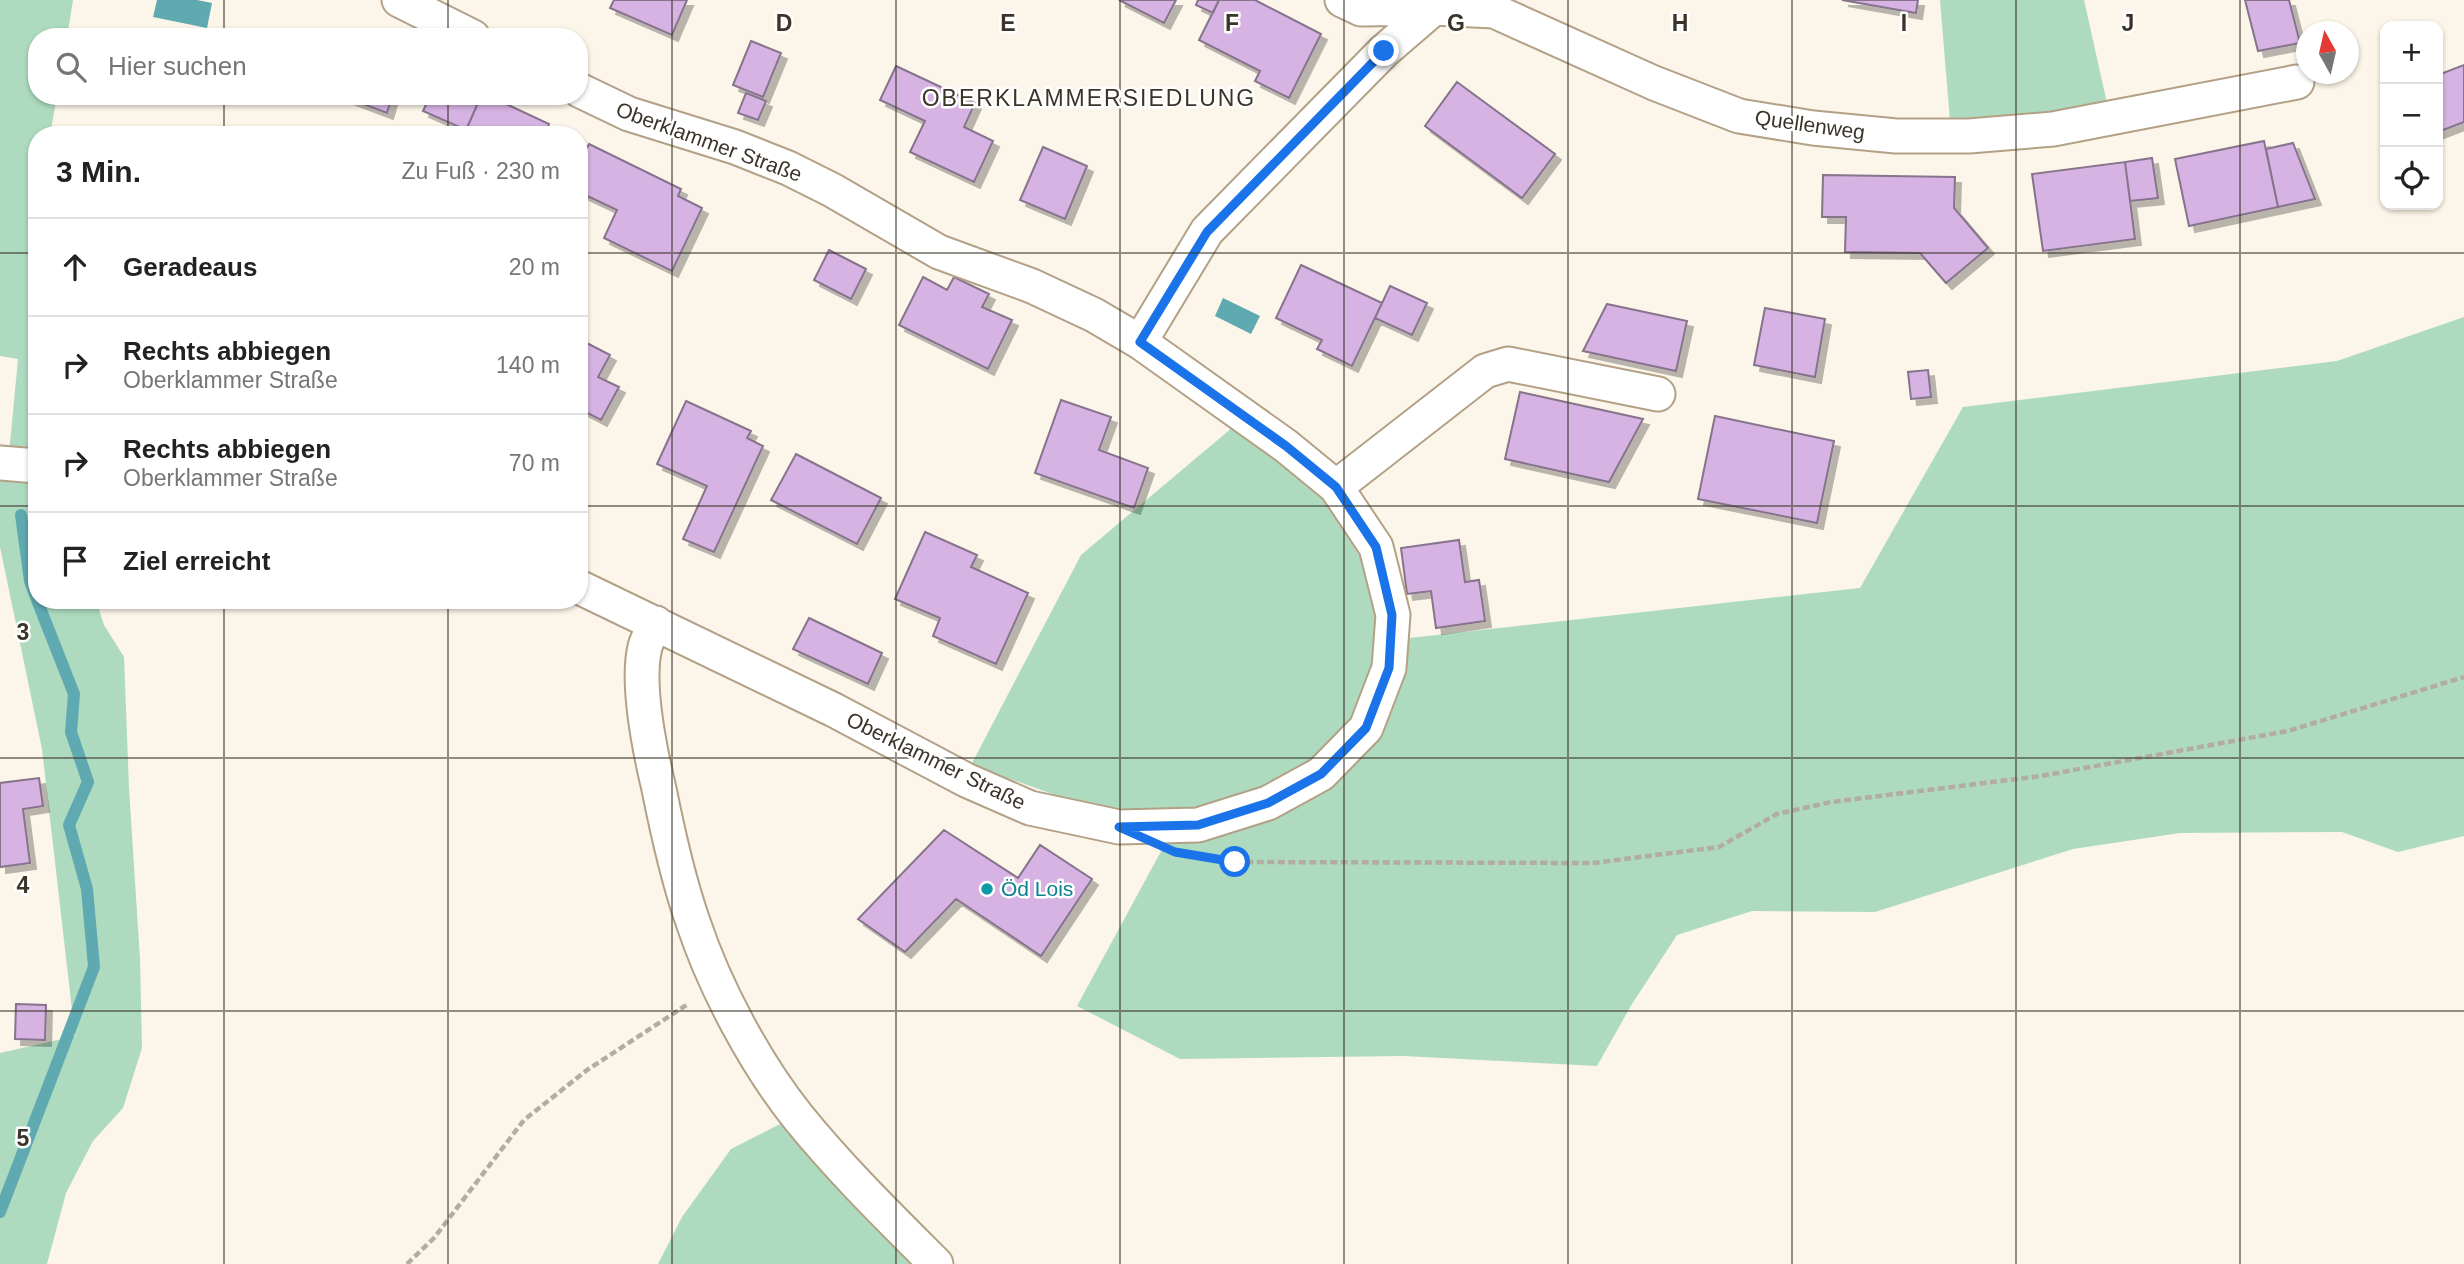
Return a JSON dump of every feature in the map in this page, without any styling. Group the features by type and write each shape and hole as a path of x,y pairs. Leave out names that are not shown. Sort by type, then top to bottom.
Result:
{"street":[{"path":"398,0 455,28"},
{"name":"Quellenweg","path":"1342,0 1361,9 1436,4 1494,11 1654,83 1739,116 1813,128 1896,136 1969,136 2053,129 2296,82"},
{"path":"1140,342 1207,232 1384,51 1436,4"},
{"name":"Oberklammer Straße","path":"588,94 629,114 735,147 788,168 832,190 939,252 1094,315 1140,342 1286,446 1336,487 1376,547 1392,615 1389,668 1366,728 1321,774 1268,803 1198,825 1119,827 1030,808 966,780 834,710 588,591"},
{"path":"1336,487 1485,371 1508,364 1658,394"},
{"path":"0,463 28,465"},
{"path":"656,623 645,647 642,680 653,764 693,923 718,984 766,1073 798,1118 936,1264"}],"path":[{"path":"1211,858 1235,862 1593,863 1719,847 1777,814 1830,802 2041,776 2288,731 2464,677"},
{"path":"407,1264 434,1238 524,1120 587,1070 718,984"}],"green space":[{"path":"0,0 73,0 68,28 28,28 28,105 55,105 52,126 28,126 28,455 9,454 18,359 0,356"},
{"path":"1940,0 2084,0 2107,103 2021,118 1950,121"},
{"path":"2464,317 2464,836 2398,852 2342,832 2180,833 2073,849 1875,912 1752,911 1677,935 1632,1004 1597,1066 1403,1056 1180,1059 1077,1006 1165,844 1226,830 1296,806 1345,774 1375,734 1402,683 1409,638 1860,588 1963,407 2337,361"},
{"path":"1233,427 1308,480 1340,523 1366,567 1378,611 1376,661 1359,711 1330,751 1288,778 1212,806 1128,810 1058,796 971,765 1081,555"},
{"path":"0,481 28,483 28,609 99,609 104,625 124,657 142,1048 123,1108 93,1141 66,1193 47,1264 0,1264 0,1053 75,1036 42,749 0,547"},
{"path":"784,1122 916,1264 658,1264 682,1217 731,1149"}],"water":[{"path":"157,0 197,0 212,3 207,28 153,17"},
{"path":"1223,298 1260,316 1251,334 1215,316"}],"building":[{"path":"614,0 687,0 672,35 610,8"},
{"path":"1119,0 1176,0 1164,23"},
{"path":"1198,0 1219,0 1213,13 1196,5"},
{"path":"1219,0 1255,0 1321,34 1289,98 1255,81 1260,71 1199,40"},
{"path":"1842,0 1918,0 1916,13"},
{"path":"2245,0 2289,0 2296,27 2296,44 2258,51"},
{"path":"751,41 781,53 763,97 733,85"},
{"path":"2464,65 2464,122 2443,130 2443,84 2443,73"},
{"path":"896,66 975,103 964,127 993,141 974,182 910,152 925,121 880,100"},
{"path":"1457,82 1555,154 1522,198 1425,126"},
{"path":"746,93 766,101 758,120 738,113"},
{"path":"366,105 389,105 387,113"},
{"path":"426,105 477,105 468,126 457,126 423,111"},
{"path":"477,105 508,105 549,124 548,126 468,126"},
{"path":"2264,141 2278,207 2189,226 2175,159"},
{"path":"2293,143 2315,199 2278,207 2266,149"},
{"path":"589,144 681,189 678,196 702,208 672,271 604,238 617,210 588,196"},
{"path":"1043,147 1087,166 1065,219 1020,200"},
{"path":"2152,158 2158,198 2130,201 2125,162"},
{"path":"2125,162 2135,239 2043,251 2032,174"},
{"path":"1823,175 1955,177 1954,208 1988,248 1946,283 1920,253 1845,252 1846,217 1822,217"},
{"path":"829,250 866,269 851,299 814,280"},
{"path":"1301,265 1382,303 1352,366 1317,349 1322,340 1276,318"},
{"path":"923,277 947,290 954,277 989,294 982,307 1012,320 988,369 899,325"},
{"path":"1390,286 1427,303 1412,335 1375,318"},
{"path":"1607,304 1687,321 1676,371 1583,351"},
{"path":"1765,308 1825,319 1815,377 1754,365"},
{"path":"588,344 610,355 598,377 619,387 601,420 588,413"},
{"path":"1928,370 1931,397 1911,399 1908,372"},
{"path":"1520,392 1643,419 1609,482 1505,459"},
{"path":"1061,400 1111,417 1099,450 1148,468 1134,508 1035,473"},
{"path":"686,401 751,431 747,438 763,446 714,552 683,539 707,486 657,464"},
{"path":"1715,416 1834,441 1817,523 1698,499"},
{"path":"796,454 881,498 857,544 771,500"},
{"path":"925,532 977,555 971,567 1028,593 996,664 933,636 940,618 895,599"},
{"path":"1459,540 1465,582 1479,580 1485,621 1436,628 1431,591 1407,594 1401,548"},
{"path":"809,618 882,653 868,684 793,649"},
{"path":"39,778 43,806 23,809 30,863 0,867 0,783"},
{"name":"Öd Lois","path":"944,830 1018,878 1040,845 1092,879 1041,956 956,899 905,952 858,919"},
{"path":"16,1004 46,1005 45,1040 15,1039"}],"waterway":[{"path":"21,515 28,566"},
{"path":"0,1212 94,967 87,889 69,825 88,782 71,732 74,694 41,609"}],"place":[{"name":"Öd Lois","path":"987,889"}],"district":[{"name":"OBERKLAMMERSIEDLUNG","path":"1089,98"}],"route":[{"path":"1235,862 1175,852 1119,827 1198,825 1268,803 1321,774 1366,728 1389,668 1392,615 1376,547 1336,487 1286,446 1140,342 1207,232 1384,51"}]}
